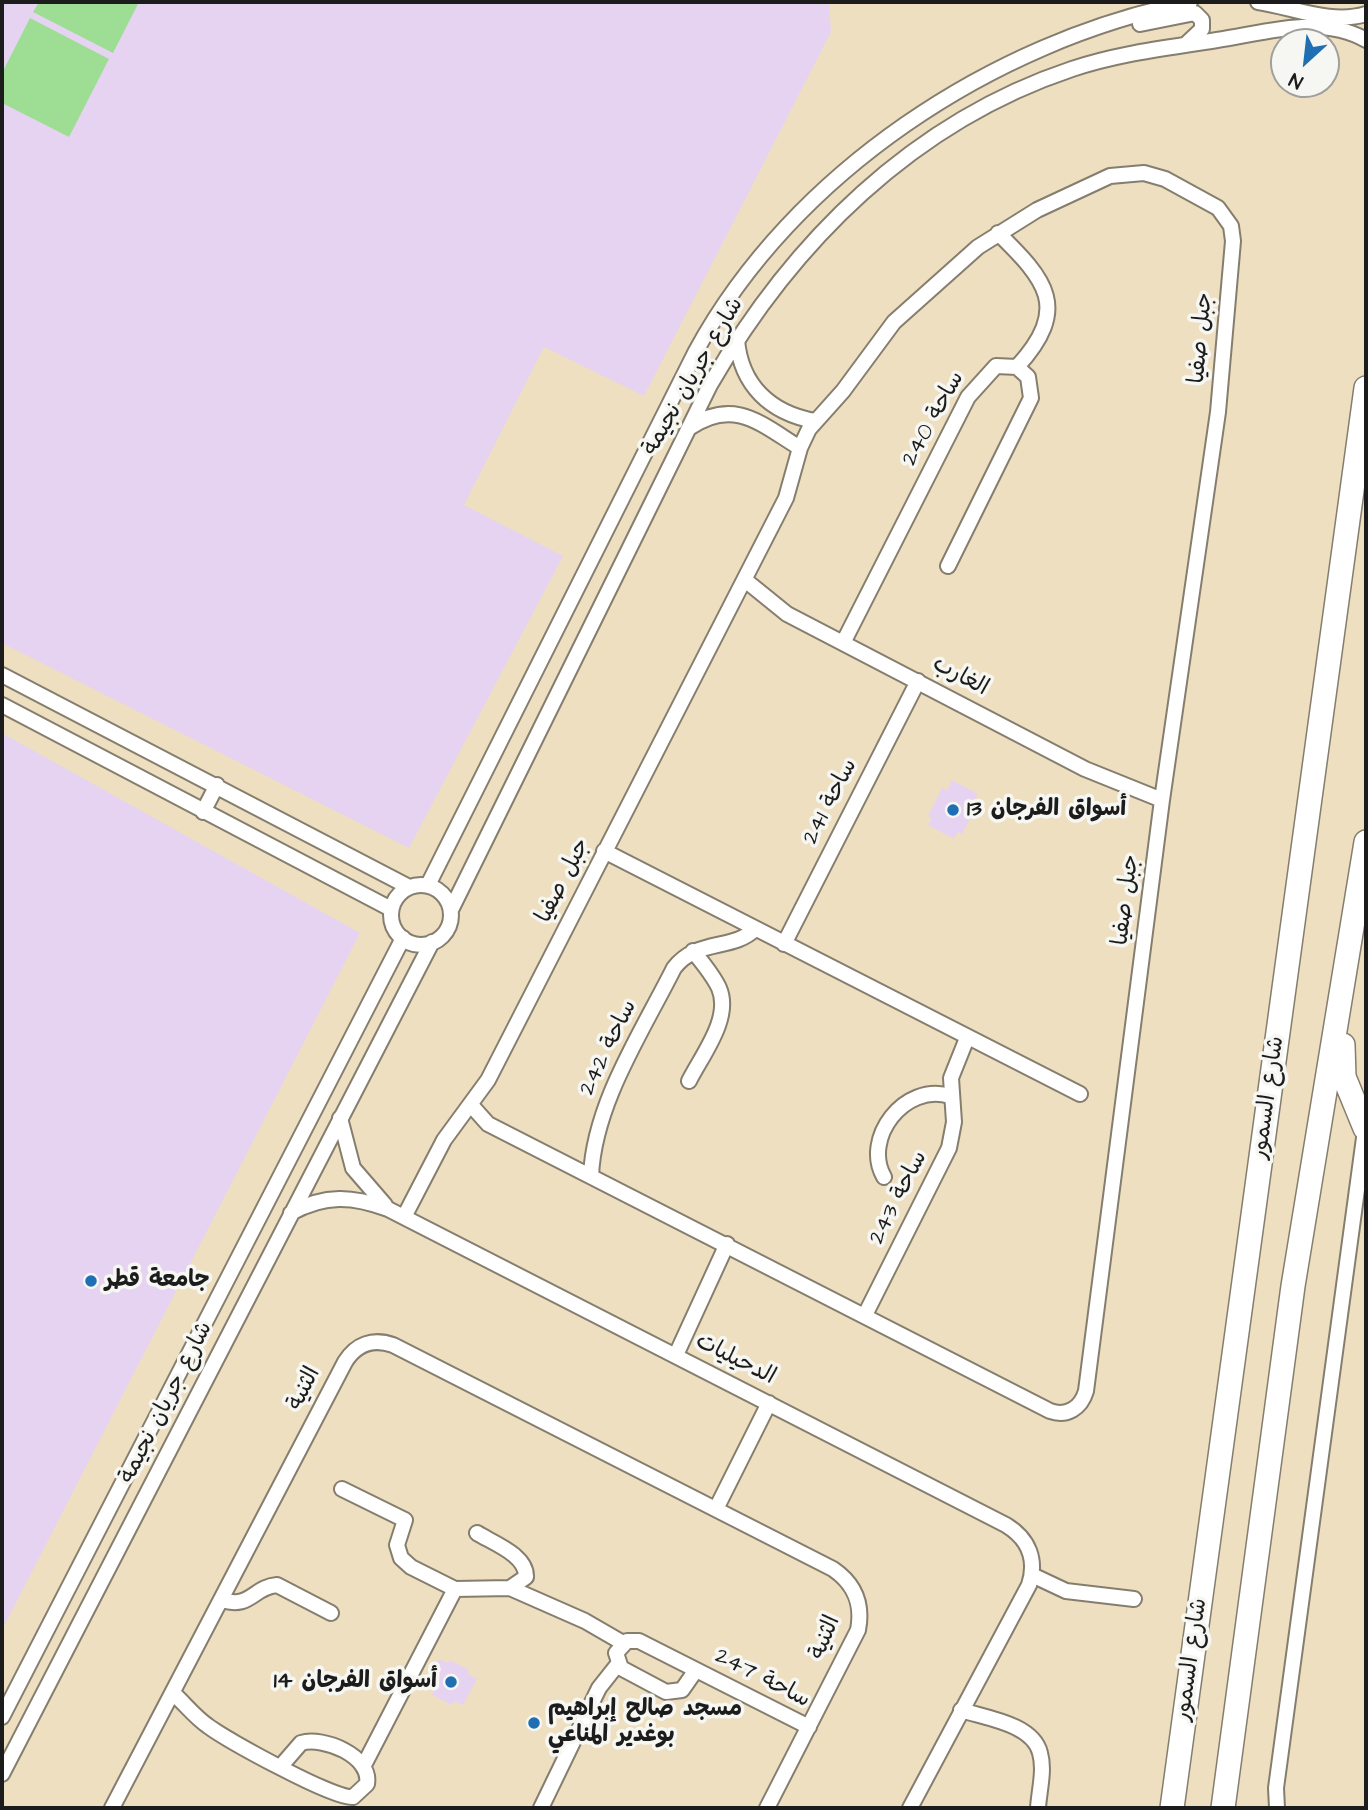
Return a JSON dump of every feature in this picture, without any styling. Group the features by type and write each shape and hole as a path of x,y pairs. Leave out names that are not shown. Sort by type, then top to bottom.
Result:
{"main road":[{"name":"شارع السمور","path":"1172,1808 1366,388"},
{"path":"1226,1802 1293,1286 1366,842"},
{"path":"1361,874 1362,920 1342,1056 1344,1077 1366,1125"}],"street":[{"name":"شارع جريان نجيمة","path":"428,885 696,351 723,304 760,254 832,183 931,110 1008,63 1104,27 1190,2"},
{"path":"1258,2 1327,16 1349,18 1366,14"},
{"path":"1104,27 1115,31 1195,13 1202,20 1202,29 1184,46"},
{"name":"شارع جريان نجيمة","path":"451,911 688,429 737,341 783,275 809,244 866,188 929,140 985,106 1033,83 1107,59 1305,26 1336,28 1366,40"},
{"name":"جبل صفيا","path":"404,1217 440,1146 491,1074 745,580 791,486 800,448 815,421 843,391 879,340 910,306 998,233 1067,194 1110,176 1135,172 1165,179 1223,213 1231,226 1233,241 1218,412 1162,800 1086,1391 1081,1404 1063,1413 1050,1410 488,1124 471,1105"},
{"path":"948,566 1031,398 1028,377 1017,367 1035,347 1047,312 1046,294 1034,268 998,233"},
{"path":"737,341 742,371 748,383 792,414 815,421"},
{"name":"ساحة 240","path":"843,643 968,397 996,366 1017,367"},
{"path":"688,429 709,416 736,414 754,420 800,448"},
{"name":"الغارب","path":"745,580 778,609 1085,768 1162,800"},
{"path":"2,675 409,887"},
{"name":"ساحة 241","path":"784,944 918,681"},
{"path":"19,714 31,690"},
{"path":"2,705 391,909"},
{"path":"203,812 217,785"},
{"path":"604,851 1080,1094"},
{"path":"428,885 443,894 451,911 445,933 432,942 417,945 402,938 393,925 391,909 397,896 409,887 428,885"},
{"path":"689,1081 719,1023 723,1007 718,984 693,951 745,936 755,929"},
{"name":"شارع جريان نجيمة","path":"2,1717 402,938"},
{"name":"شارع جريان نجيمة","path":"2,1774 432,942"},
{"name":"ساحة 242","path":"590,1176 593,1145 608,1101 674,968 693,951"},
{"name":"ساحة 243","path":"865,1315 949,1148 954,1122 950,1096 953,1069 967,1038"},
{"name":"ساحة 243","path":"884,1177 878,1162 879,1146 900,1107 923,1093 950,1096"},
{"name":"الدحيليات","path":"340,1118 352,1168 388,1209"},
{"path":"1277,1808 1280,1761 1366,1125"},
{"name":"الدحيليات","path":"291,1213 314,1202 339,1197 363,1200 388,1209 676,1354 1014,1530 1029,1550 1032,1575"},
{"path":"676,1354 727,1244"},
{"name":"الثنية","path":"112,1808 345,1362 354,1350 367,1343 393,1345 833,1569 855,1590 860,1610 858,1630 767,1808"},
{"path":"716,1509 769,1403"},
{"path":"342,1489 405,1520 397,1538 401,1558 411,1567 461,1589 510,1588 585,1620 622,1643 616,1653 618,1664 599,1688 541,1808"},
{"path":"477,1533 519,1558 526,1570 526,1577 510,1588"},
{"path":"910,1808 1032,1575 1066,1591 1134,1599"},
{"path":"222,1600 242,1603 269,1586 277,1585 331,1613"},
{"path":"173,1693 219,1734 347,1798 359,1794 367,1784 364,1765 461,1589"},
{"name":"ساحة 247","path":"622,1643 639,1641 809,1727"},
{"name":"ساحة 247","path":"618,1664 625,1671 671,1693 686,1686 696,1671"},
{"path":"961,1710 1008,1725 1037,1744 1041,1759 1038,1808"},
{"path":"281,1766 295,1747 314,1740 353,1757 364,1765"}],"shaded area":[{"path":"2,2 829,2 831,32 644,396 544,347 464,505 563,556 409,848 2,643"},
{"name":"جامعة قطر","path":"2,733 360,933 2,1630"},
{"name":"أسواق الفرجان 13","path":"952,780 978,794 974,802 978,804 962,834 958,832 954,839 928,825 932,818 928,816 942,788 947,790"},
{"name":"أسواق الفرجان 14","path":"439,1659 448,1663 450,1660 469,1670 468,1674 477,1679 463,1705 454,1701 452,1705 432,1695 434,1690 425,1686"}],"green space":[{"path":"39,2 139,2 113,53 33,12"},
{"path":"30,18 109,59 69,137 2,103 2,73"}],"place":[{"name":"أسواق الفرجان 13","path":"953,810"},
{"name":"جامعة قطر","path":"91,1281"},
{"name":"أسواق الفرجان 14","path":"451,1682"},
{"name":"مسجد صالح إبراهيم بوغدير المناعي","path":"534,1723"}]}
